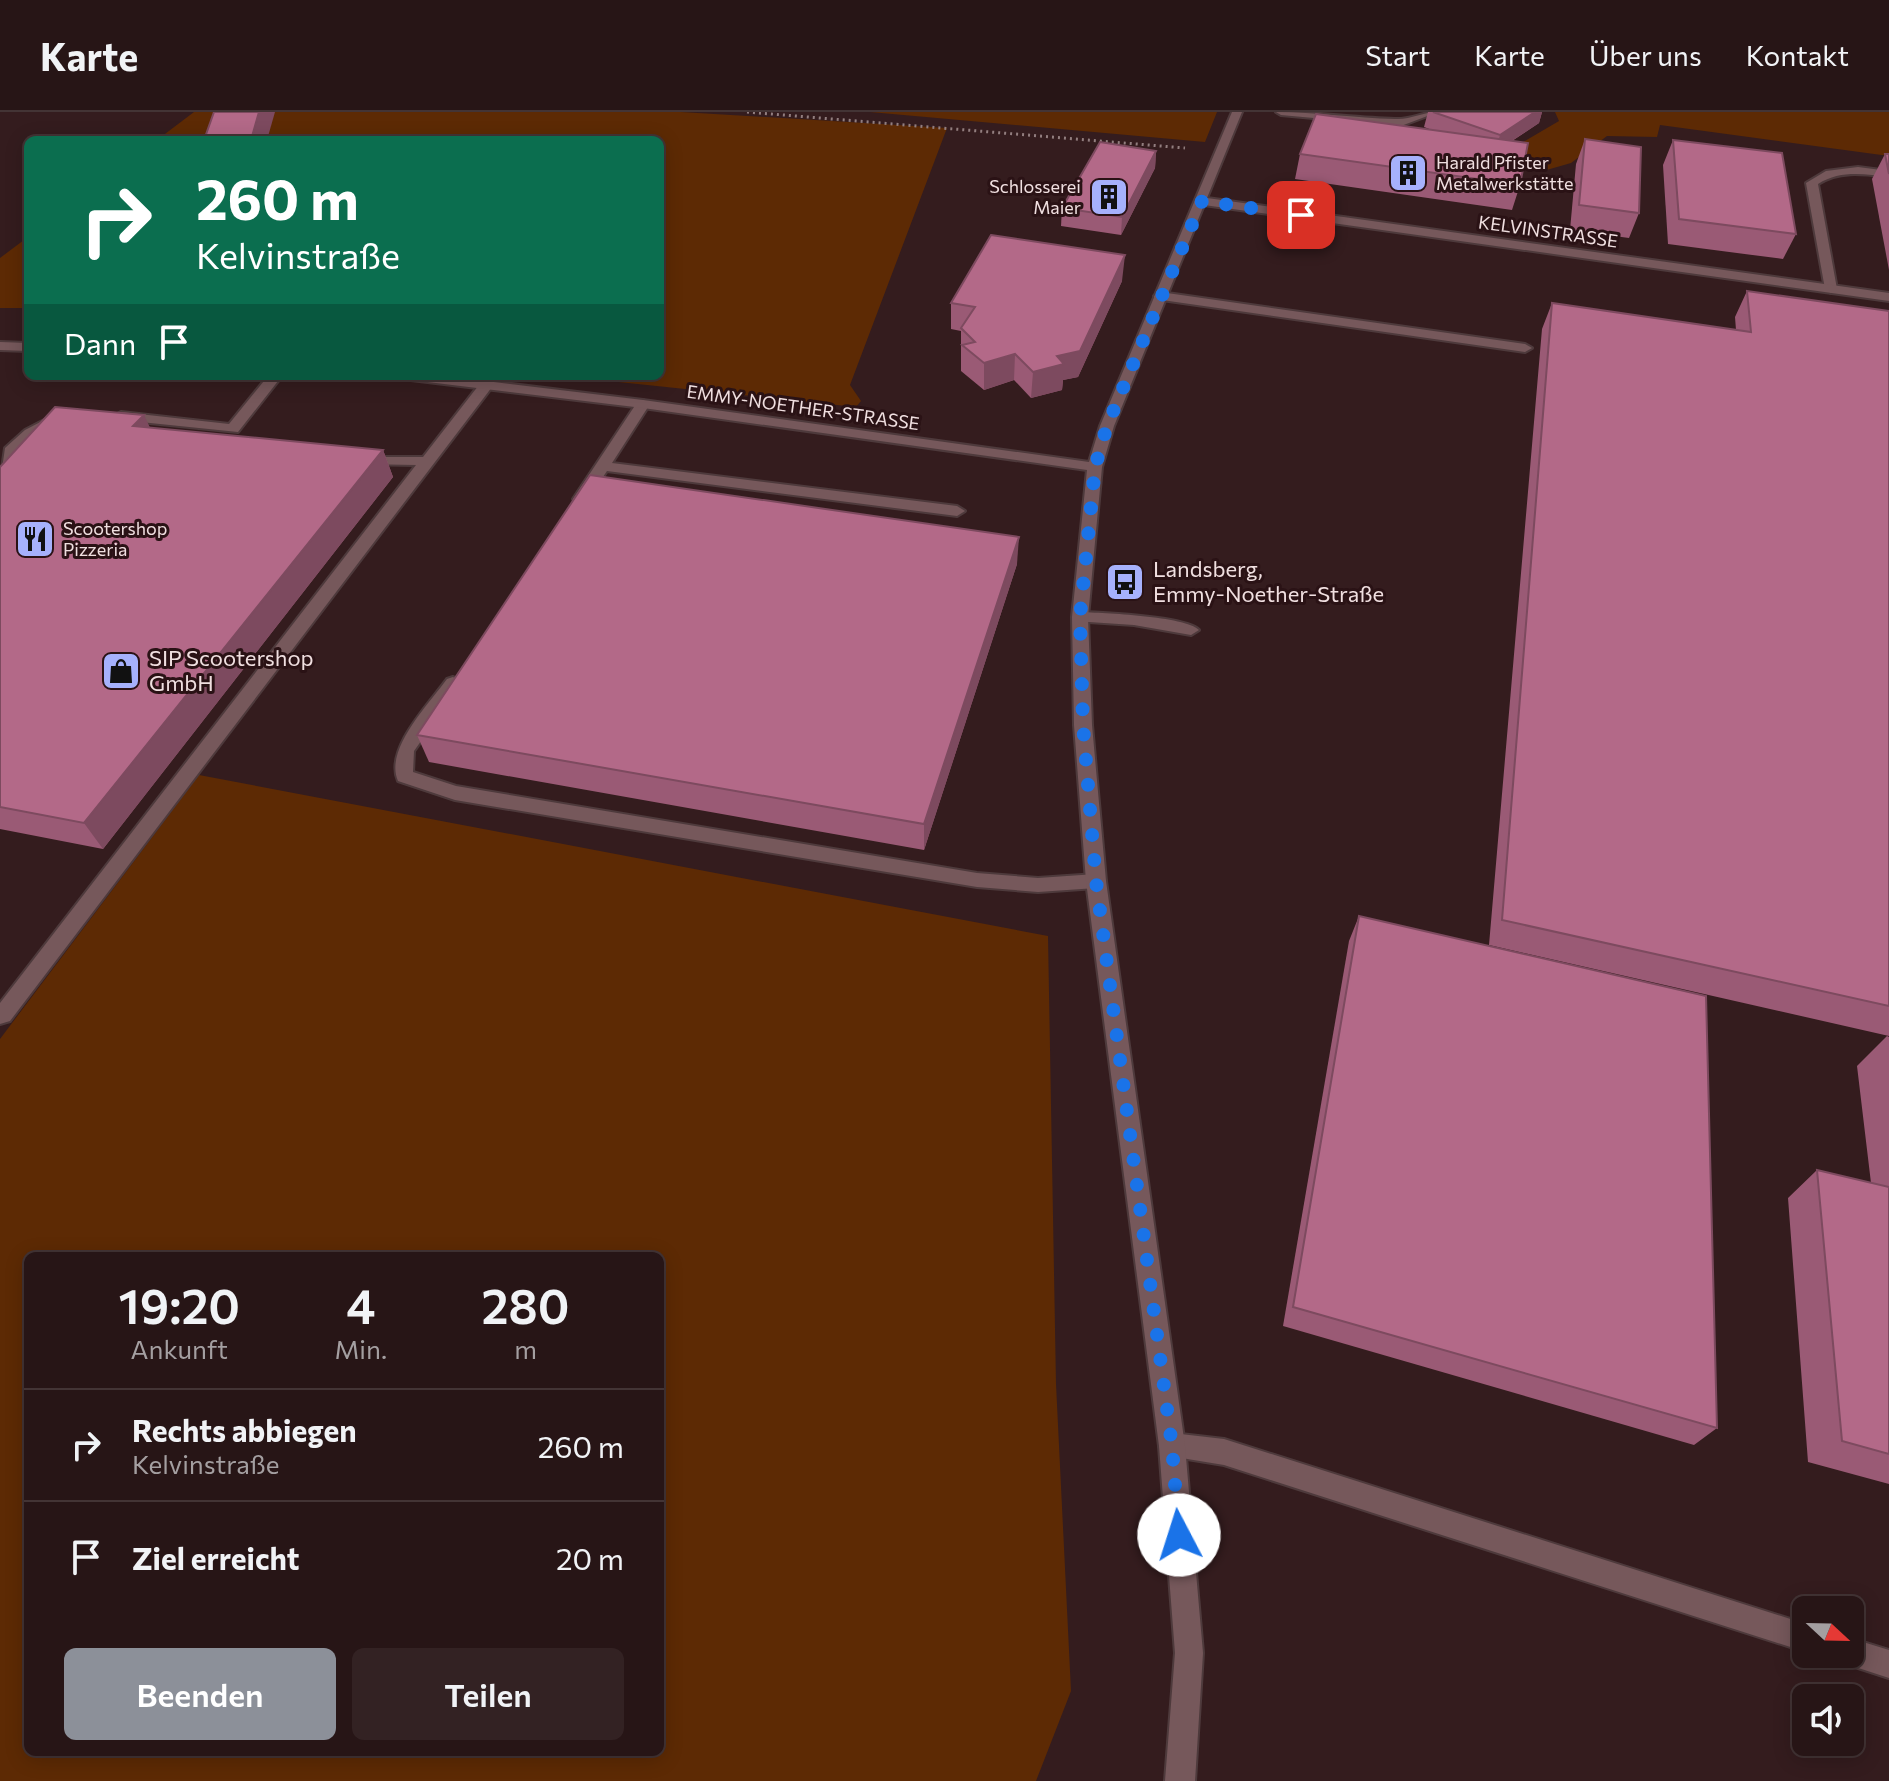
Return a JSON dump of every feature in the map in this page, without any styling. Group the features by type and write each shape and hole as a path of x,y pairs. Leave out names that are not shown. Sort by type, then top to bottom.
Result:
{"street":[{"path":"1180,1781 1189,1653 1172,1446 1096,881 1083,725 1080,617 1095,467 1107,426 1237,112"},
{"path":"1281,112 1401,123 1433,112"},
{"path":"1831,289 1812,183 1826,172 1856,169 1889,174"},
{"name":"KELVINSTRASSE","path":"1202,201 1889,297"},
{"path":"1160,296 1525,348"},
{"path":"0,346 24,347"},
{"path":"106,415 238,432 272,380"},
{"name":"EMMY-NOETHER-STRASSE","path":"449,380 1095,467"},
{"path":"0,1015 487,384"},
{"path":"569,517 643,404"},
{"path":"0,479 9,463 10,451 52,419 66,416"},
{"path":"340,458 427,461"},
{"path":"603,466 957,511"},
{"path":"1080,617 1134,620 1191,630"},
{"path":"465,666 405,750 404,776 455,793 964,878 1038,885 1096,881"},
{"path":"1172,1446 1224,1452 1792,1634"},
{"path":"1864,1656 1889,1664"}],"path":[{"path":"747,112 935,125 1221,151"}],"shaded area":[{"path":"194,112 681,112 947,128 850,385 861,401 856,407 599,380 664,380 664,136 162,136"},
{"path":"870,112 1217,112 1205,142"},
{"path":"1555,112 1889,112 1889,156 1660,125 1657,137 1607,136 1571,163 1543,171 1501,155 1559,121"},
{"path":"24,240 24,308 0,308 0,258"},
{"path":"199,775 1048,936 1056,1384 1071,1691 1036,1781 0,1781 0,1039"}],"building":[{"path":"214,112 259,112 252,136 205,136"},
{"path":"1433,112 1535,112 1500,135"},
{"path":"1316,114 1528,143 1520,185 1300,154"},
{"path":"1585,139 1641,147 1639,213 1579,205"},
{"path":"1673,140 1782,153 1796,234 1679,219"},
{"name":"Schlosserei Maier","path":"1100,142 1156,151 1122,217 1062,208"},
{"path":"991,235 1125,255 1080,351 1057,356 1064,364 1033,372 1015,354 984,363 962,345 975,342 961,328 975,307 951,303"},
{"path":"1747,291 1889,311 1889,1006 1502,920 1552,303 1751,332"},
{"name":"SIP Scootershop GmbH","path":"55,407 144,415 133,426 383,450 84,823 0,807 0,467"},
{"path":"590,475 1019,537 924,824 417,735"},
{"path":"1359,916 1706,996 1717,1428 1293,1307"},
{"path":"1817,1170 1889,1187 1889,1454 1842,1441"}],"place":[{"name":"Harald Pfister Metalwerkstätte","path":"1408,173"},
{"name":"Schlosserei Maier","path":"1109,197"},
{"name":"Scootershop Pizzeria","path":"35,539"},
{"name":"Landsberg, Emmy-Noether-Straße","path":"1125,582"},
{"name":"SIP Scootershop GmbH","path":"121,671"}],"route":[{"path":"1179,1535 1172,1446 1096,881 1083,725 1080,617 1086,542 1095,467 1107,426 1202,201 1301,215"}]}
